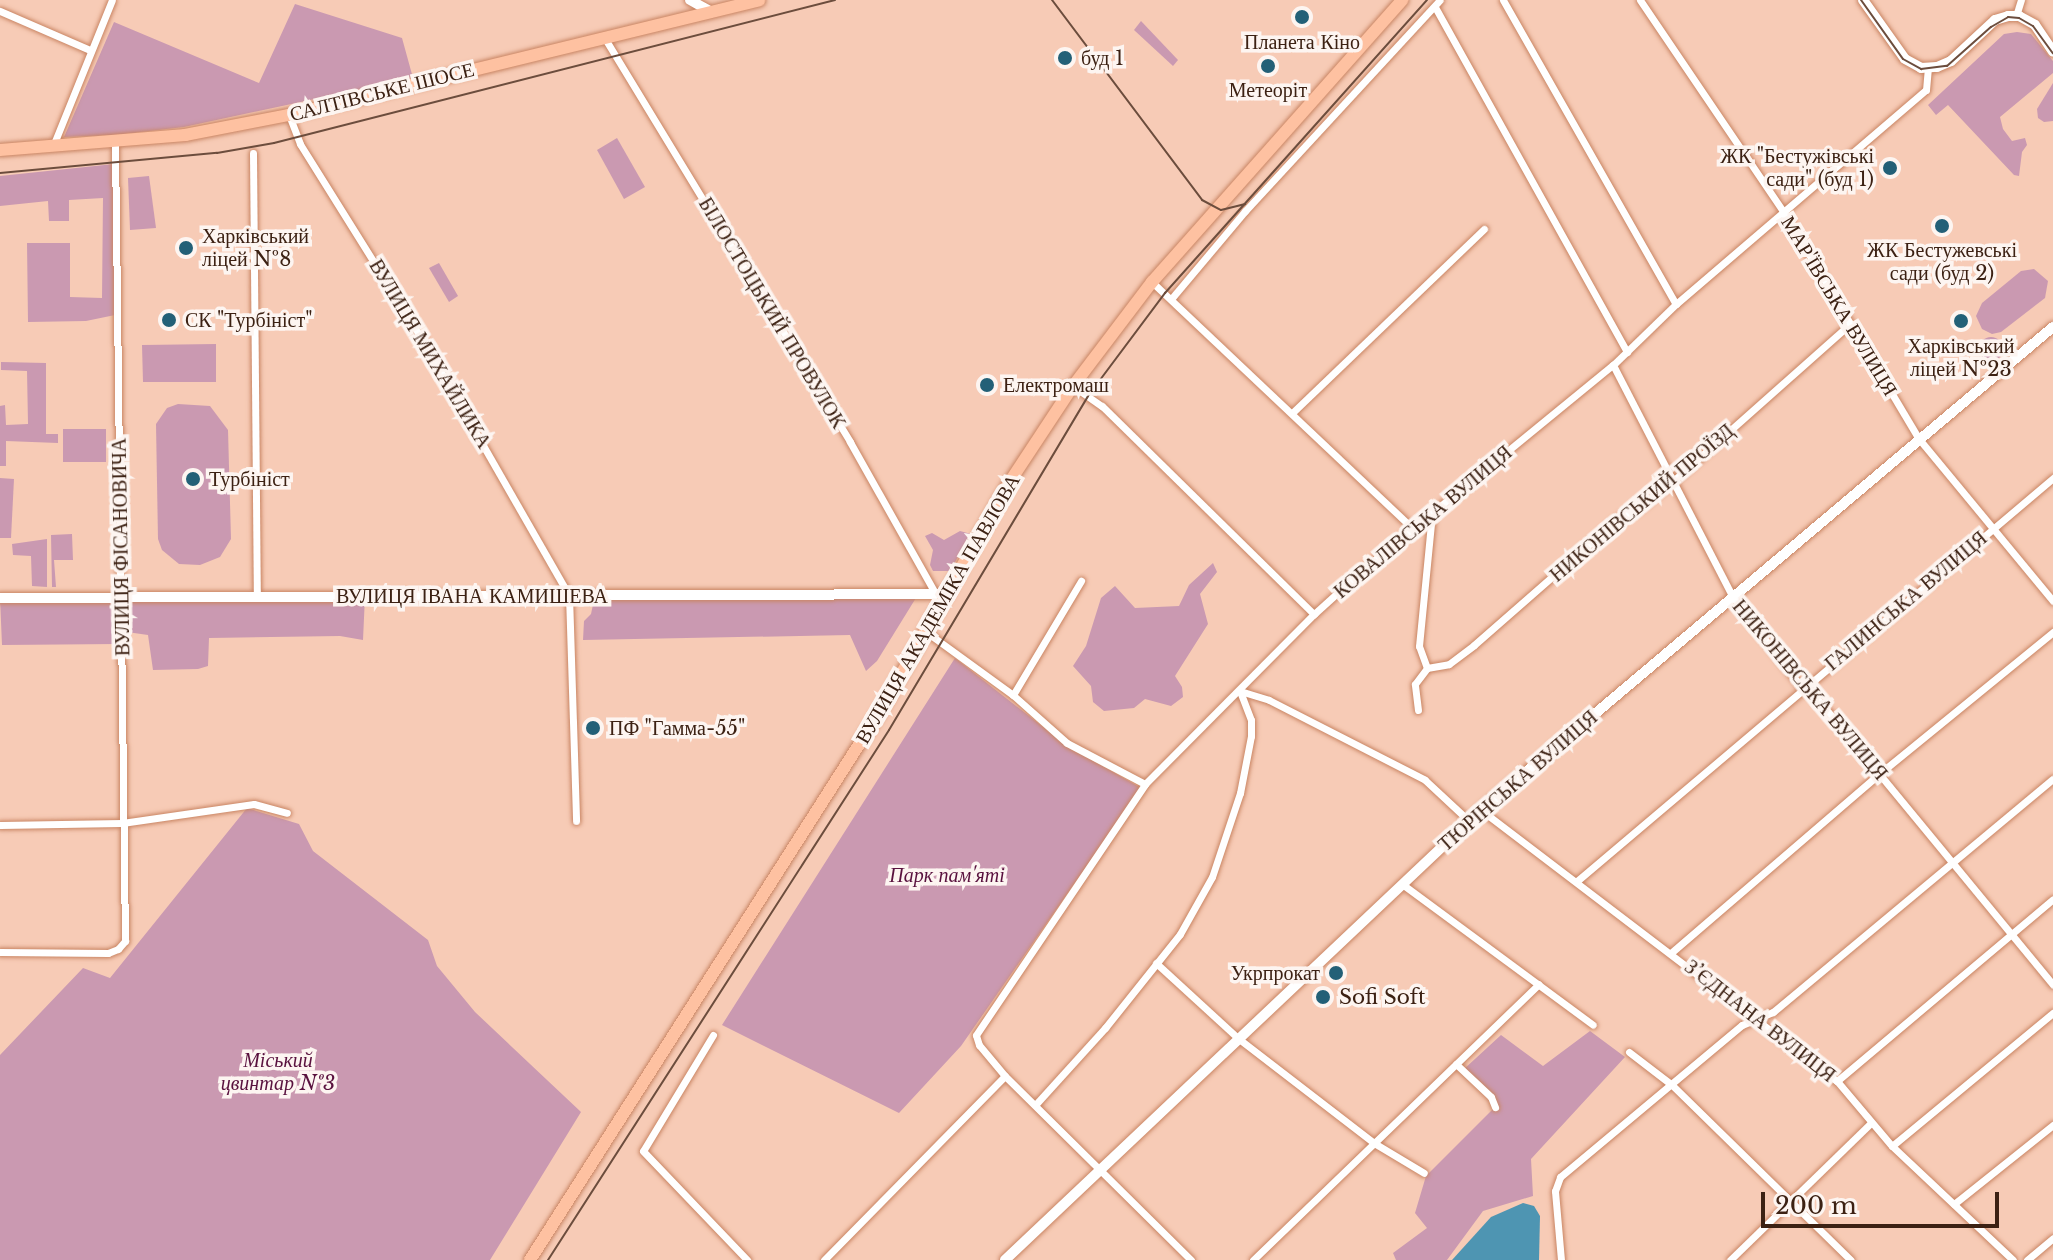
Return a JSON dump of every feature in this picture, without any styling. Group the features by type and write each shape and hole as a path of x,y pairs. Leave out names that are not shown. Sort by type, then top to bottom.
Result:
{"main road":[{"path":"690,0 712,12"},
{"name":"САЛТІВСЬКЕ ШОСЕ","path":"0,150 185,135 289,115 759,0"},
{"name":"ВУЛИЦЯ АКАДЕМІКА ПАВЛОВА","path":"530,1260 868,732 925,631 940,593 1073,386 1152,282 1402,0"},
{"path":"1863,0 1905,59 1928,68 1951,61 1995,20 2016,16 2035,25 2053,52"},
{"name":"ТЮРІНСЬКА ВУЛИЦЯ","path":"1005,1260 1481,810 2053,327"},
{"name":"ВУЛИЦЯ ІВАНА КАМИШЕВА","path":"0,598 940,593"}],"street":[{"path":"52,148 112,0"},
{"path":"1503,0 1676,304"},
{"name":"МАР'ЇВСЬКА ВУЛИЦЯ","path":"1640,0 1783,211 1919,439 2053,601"},
{"path":"2016,16 2021,0"},
{"path":"1171,299 1245,211 1438,3 1627,352"},
{"path":"0,11 90,50"},
{"name":"БІЛОСТОЦЬКИЙ ПРОВУЛОК","path":"604,37 940,593"},
{"name":"КОВАЛІВСЬКА ВУЛИЦЯ","path":"1005,1076 979,1045 976,1035 1145,784 1314,614 1613,365 1676,304 1926,90 1928,68"},
{"name":"ВУЛИЦЯ МИХАЙЛИКА","path":"289,115 302,147 425,344 569,595"},
{"name":"ВУЛИЦЯ ФІСАНОВИЧА","path":"0,952 108,953 118,949 125,941 115,143"},
{"path":"253,153 257,597"},
{"path":"1292,413 1484,229"},
{"path":"1152,282 1413,529"},
{"name":"НИКОНІВСЬКИЙ ПРОЇЗД","path":"1427,668 1449,664 1474,645 1619,518 1639,508 1673,481 1850,324"},
{"name":"НИКОНІВСЬКА ВУЛИЦЯ","path":"1613,365 1732,596 1802,688 1815,696 2053,985"},
{"path":"1073,386 1102,406 1314,614"},
{"name":"ГАЛИНСЬКА ВУЛИЦЯ","path":"1577,881 2053,478"},
{"path":"1418,710 1415,684 1427,668 1419,646 1432,513"},
{"path":"1013,695 1081,581"},
{"path":"569,595 576,821"},
{"path":"925,631 1013,695 1067,743 1145,784"},
{"path":"1672,952 1879,774 2053,632"},
{"path":"1240,691 1269,700 1425,780 1469,821"},
{"path":"1036,1104 1105,1028 1180,934 1212,877 1240,793 1251,736 1251,720 1240,691"},
{"path":"1561,1260 1556,1184 1566,1171 1742,1025 1773,1012 2053,779"},
{"path":"0,825 122,823 254,804 287,813"},
{"name":"З’ЄДНАНА ВУЛИЦЯ","path":"1481,810 1672,952 1837,1081 1870,1124 2013,1260"},
{"path":"1402,884 1593,1025"},
{"path":"1837,1081 2053,899"},
{"path":"1156,963 1239,1039 1374,1143 1424,1173"},
{"path":"1253,1260 1539,984"},
{"path":"1892,1146 2053,1013"},
{"path":"713,1035 643,1151 747,1260"},
{"path":"1629,1052 1672,1085 1851,1260"},
{"path":"1456,1064 1491,1097 1495,1107"},
{"path":"824,1260 1005,1076 1191,1260"},
{"path":"1730,1260 1870,1124"},
{"path":"1954,1204 2053,1125"},
{"path":"2027,1260 2053,1238"}],"green space":[{"path":"295,4 402,38 413,78 184,127 64,137 114,22 259,83"},
{"path":"1141,21 1178,60 1173,66 1134,30"},
{"path":"2004,34 2031,34 2053,61 2053,73 2000,117 2003,129 2012,141 2025,138 2027,145 2022,152 2019,176 2014,175 1948,105 1936,115 1928,105"},
{"path":"2053,83 2053,121 2044,122 2038,118 2037,109"},
{"path":"617,138 645,187 624,199 597,150"},
{"path":"114,164 115,315 86,321 28,322 27,243 70,243 70,297 102,298 103,198 69,200 69,221 49,221 48,201 0,206 0,176"},
{"path":"149,176 156,228 130,230 128,178"},
{"path":"439,263 458,296 449,302 429,268"},
{"path":"2034,269 2048,281 2045,298 2001,332 1992,334 1982,329 1976,316 1982,303 2021,271"},
{"path":"1991,337 1999,341 2003,349 1999,357 1991,361 1983,357 1979,349 1983,341"},
{"path":"216,344 216,382 143,382 142,345"},
{"path":"1,362 46,363 46,434 58,434 58,443 6,441 6,466 0,466 0,406 5,405 6,425 28,424 27,371 1,370"},
{"name":"Турбініст","path":"178,404 210,406 228,430 231,539 220,557 200,565 179,564 162,550 158,539 156,424 167,408"},
{"path":"63,429 106,429 106,462 63,462"},
{"path":"0,478 14,479 11,538 0,538"},
{"path":"960,531 971,534 950,571 933,571 930,565 933,550 925,536 932,533 944,540"},
{"path":"72,534 73,560 54,560 56,587 52,587 51,535"},
{"path":"47,539 47,587 32,586 31,556 13,555 12,544"},
{"path":"1213,563 1217,572 1200,594 1208,624 1175,676 1182,687 1183,697 1171,706 1145,699 1134,708 1104,711 1093,702 1091,686 1073,666 1086,646 1101,598 1115,586 1135,608 1179,606 1189,585"},
{"path":"919,593 877,661 866,671 850,635 583,640 584,621 591,614 595,595"},
{"path":"365,596 363,640 340,636 209,638 208,666 198,669 153,670 148,635 127,632 128,597"},
{"path":"0,598 3,603 111,603 117,608 117,644 2,645"},
{"name":"Парк пам'яті","path":"955,658 1066,745 1141,788 961,1046 899,1113 722,1025"},
{"name":"Міський цвинтар №3","path":"247,808 299,824 313,851 428,940 437,966 475,1012 581,1112 490,1260 0,1260 0,1055 83,968 110,978"},
{"path":"1590,1031 1625,1057 1531,1159 1533,1196 1483,1211 1447,1260 1396,1260 1393,1253 1427,1228 1415,1213 1426,1176 1495,1107 1463,1070 1501,1035 1543,1066"}],"water":[{"path":"1523,1203 1534,1206 1540,1216 1539,1260 1452,1260 1491,1217"}],"tram line":[{"path":"0,173 217,153 274,143 835,0"},
{"path":"1052,0 1202,200 1221,210 1245,204"},
{"path":"548,1260 889,730 1088,396 1165,293 1427,0"},
{"path":"1861,0 1903,59 1921,69 1947,66 1991,27 2008,17 2019,18 2033,26 2053,54"}],"place":[{"name":"Планета Кіно","path":"1302,17"},
{"name":"буд 1","path":"1065,58"},
{"name":"Метеоріт","path":"1268,66"},
{"name":"ЖК \"Бестужівські сади\" (буд 1)","path":"1890,168"},
{"name":"ЖК Бестужевські сади (буд 2)","path":"1942,226"},
{"name":"Харківський ліцей №8","path":"186,248"},
{"name":"СК \"Турбініст\"","path":"169,320"},
{"name":"Харківський ліцей №23","path":"1961,321"},
{"name":"Електромаш","path":"987,385"},
{"name":"Турбініст","path":"193,479"},
{"name":"ПФ \"Гамма-55\"","path":"593,728"},
{"name":"Укрпрокат","path":"1336,973"},
{"name":"Sofi Soft","path":"1323,997"}]}
